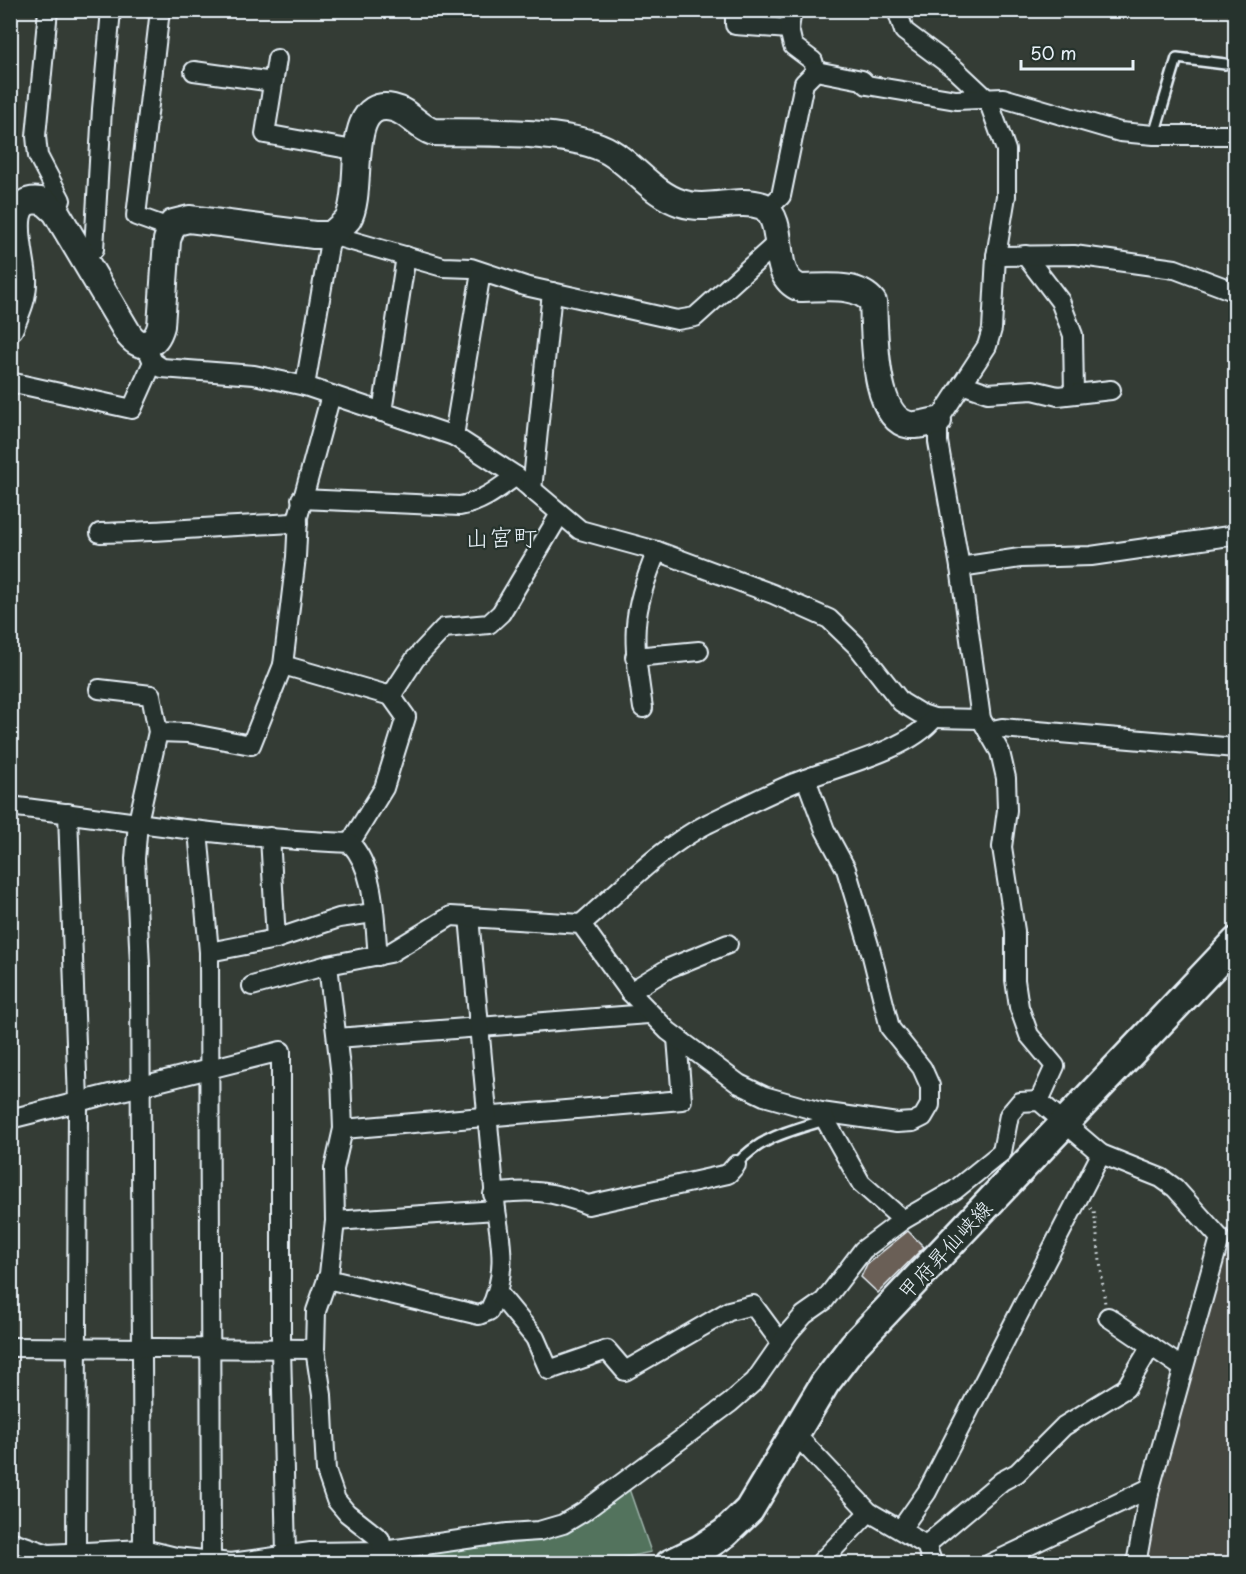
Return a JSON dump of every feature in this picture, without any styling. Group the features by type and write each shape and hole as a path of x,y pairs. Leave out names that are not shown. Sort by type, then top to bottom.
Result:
{"main road":[{"name":"甲府昇仙峡線","path":"670,1563 701,1549 725,1533 749,1510 825,1383 854,1345 1064,1121 1235,946"}],"street":[{"path":"48,10 36,136 38,156 61,200 56,212"},
{"path":"84,258 94,249 102,109 111,10"},
{"path":"160,10 136,216 169,228"},
{"path":"735,10 735,25 789,29"},
{"path":"792,10 789,29 793,46 813,61 816,71"},
{"path":"897,10 904,31 956,70 988,100 1006,150 1006,196 996,256 992,329 987,346 938,421 938,442 985,725 1000,752 1006,778 1006,810 1002,847 1015,931 1015,980 1019,1007 1029,1035 1055,1066 1039,1101"},
{"path":"277,59 265,134 359,151"},
{"path":"194,71 273,82"},
{"path":"816,71 862,80 867,85 956,99 1003,98 1120,132 1154,135 1236,135"},
{"path":"767,209 781,196 804,83 816,71"},
{"path":"304,386 331,235 348,219 352,208 359,151 358,133 368,113 378,108 388,107 397,108 423,129 433,132 544,137 597,146 610,152 678,203 706,207 757,204 767,209 773,221 787,279 793,286 853,289 865,292 873,302 876,360 887,405 898,419 910,425 938,421"},
{"path":"10,327 22,297 23,278 13,238 13,218 18,209 27,202 36,200 45,202 56,212 129,335 162,368 254,375 304,386 454,436 516,476 580,530 657,551 773,594 829,619 857,646 901,702 934,718 1002,728 1236,748"},
{"path":"10,382 132,409 161,326 169,228 179,219 331,235 443,267 481,272 552,292 669,319 695,317 777,243"},
{"path":"1025,255 1060,301 1073,335 1074,394"},
{"path":"996,256 1074,255 1176,269 1236,291"},
{"path":"382,412 406,256"},
{"path":"454,436 481,272"},
{"path":"532,490 552,292"},
{"path":"962,384 988,393 1033,390 1058,396 1111,390"},
{"path":"158,732 188,733 251,745 283,665 301,500 331,395"},
{"path":"301,500 460,506 474,503 491,494 516,476"},
{"path":"391,696 415,659 444,628 489,624 501,613 560,514"},
{"path":"100,533 178,531 212,526 298,523"},
{"path":"960,567 1020,558 1091,556 1236,535"},
{"path":"644,708 635,657 634,635 637,603 657,551"},
{"path":"635,657 699,651"},
{"path":"283,665 391,696 406,717 384,788 350,843"},
{"path":"99,689 151,695 158,732 138,822 135,859 141,1087 142,1550"},
{"path":"252,986 328,965 390,953 451,916 581,924 661,855 705,825 806,779 896,746 925,730 934,718"},
{"path":"581,924 648,1014 676,1038 739,1084 764,1096 823,1116 897,1123 913,1122 923,1118 930,1105 930,1086 922,1068 890,1028 871,952 846,869 825,830 806,779"},
{"path":"10,806 198,831 350,843 361,855 373,913 378,956"},
{"path":"68,813 78,1102 76,1552"},
{"path":"198,831 209,952 211,1561"},
{"path":"270,837 276,939"},
{"path":"209,952 276,939 339,918 373,913"},
{"path":"327,1279 479,1314 489,1311 498,1293 504,1255 494,1202 469,917"},
{"path":"630,992 669,968 728,944"},
{"path":"328,965 337,1038 343,1129 334,1169 335,1221 327,1279 316,1311 315,1349 322,1395 326,1471 336,1500 347,1513 380,1539 383,1551"},
{"path":"337,1038 648,1014"},
{"path":"343,1129 682,1100 676,1038"},
{"path":"10,1119 281,1051 281,1349 286,1554"},
{"path":"10,1541 48,1554 142,1550 172,1560 231,1563 286,1554 342,1550 383,1551 508,1533 539,1531 563,1524 583,1512 730,1403 755,1381 804,1315 824,1301 863,1250 903,1220 955,1190 1002,1152 1009,1115 1020,1102 1039,1101 1101,1154 1161,1178 1228,1234 1184,1368 1150,1488 1136,1563"},
{"path":"823,1116 861,1183 903,1220"},
{"path":"901,1529 927,1492 1101,1154"},
{"path":"335,1221 494,1202 531,1190 566,1197 588,1205 728,1174 736,1165"},
{"path":"498,1293 535,1338 549,1370 608,1350 625,1371 729,1311 753,1305 781,1343"},
{"path":"1108,1317 1184,1368"},
{"path":"926,1545 1002,1480 1017,1473 1064,1426 1126,1388 1151,1346"},
{"path":"10,1347 315,1349"},
{"path":"795,1434 869,1512 926,1545 933,1563"},
{"path":"990,1563 1150,1488"},
{"path":"819,1563 869,1512"}],"lane":[{"path":"1154,135 1177,58 1226,64"},
{"path":"736,1165 748,1150 762,1142 823,1116"}],"path":[{"path":"1078,1199 1094,1210 1108,1317"}],"shaded area":[{"path":"1235,1235 1235,1563 1136,1564 1220,1238"}],"green space":[{"path":"628,1486 651,1552 593,1564 300,1564 383,1559 543,1540 566,1532"}],"building":[{"path":"908,1231 924,1247 878,1293 861,1277 867,1264"}],"district":[{"name":"山宮町","path":"501,536"}]}
